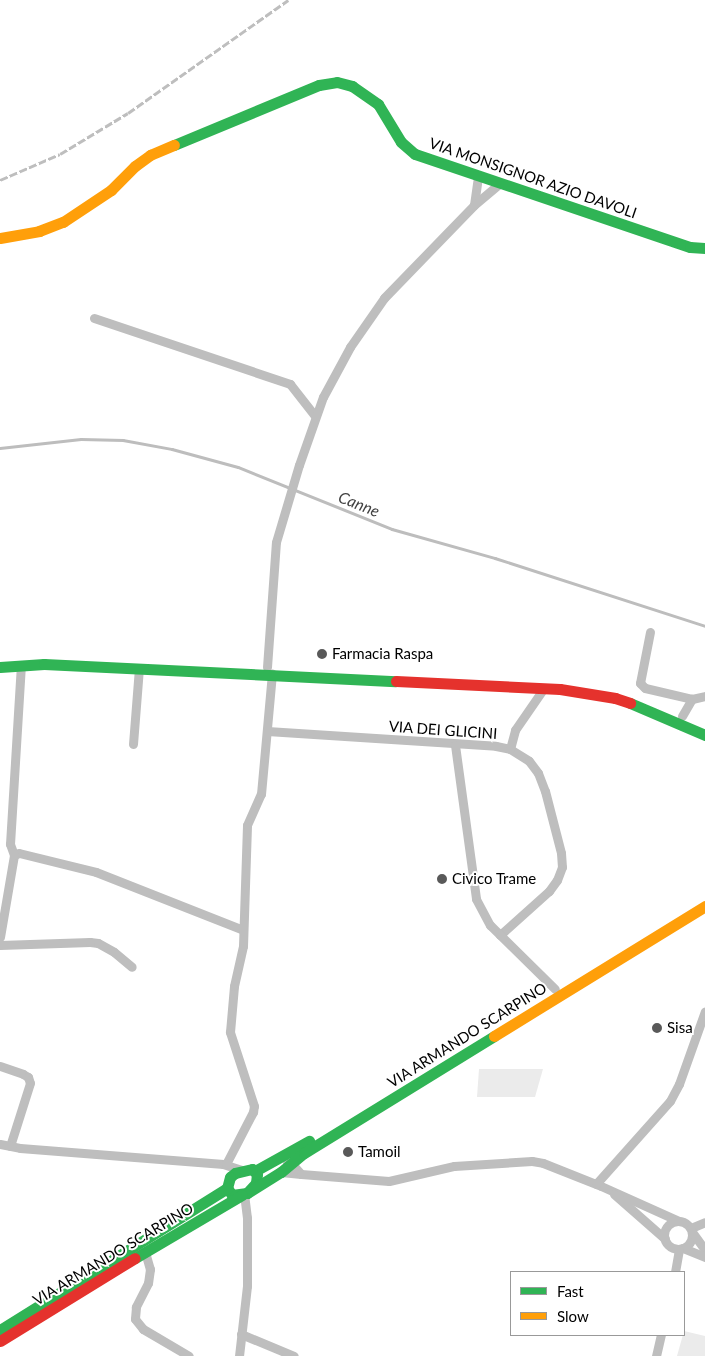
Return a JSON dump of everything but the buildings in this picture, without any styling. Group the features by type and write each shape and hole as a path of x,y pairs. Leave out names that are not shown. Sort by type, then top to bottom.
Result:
{"street":[{"name":"VIA MONSIGNOR AZIO DAVOLI","path":"0,238 39,231 63,222 111,190 135,166 150,155 329,83 337,82 352,86 378,104 407,149 499,184 690,247 705,248"},
{"path":"474,205 478,177"},
{"path":"226,1164 253,1112 254,1106 230,1032 234,986 243,946 247,825 261,794 267,731 272,584 276,542 282,516 316,416 346,354 374,312 413,266 474,205 499,184"},
{"path":"94,318 290,384 316,416"},
{"path":"650,632 640,683 645,688 692,700"},
{"path":"0,659 44,657 544,688 614,698 668,717 705,734"},
{"path":"0,667 44,664 269,670 561,682 616,692 705,726"},
{"path":"0,937 14,855 10,844 21,665"},
{"path":"134,744 139,668"},
{"path":"510,749 515,730 544,688"},
{"path":"682,716 692,700 698,696 705,696"},
{"name":"VIA DEI GLICINI","path":"267,731 455,745 496,746 510,749 529,761 538,773 546,793 561,853 562,867 557,880 549,891 500,935"},
{"path":"455,745 476,899 482,913 500,935 555,989"},
{"path":"14,855 18,853 96,872 244,930"},
{"name":"VIA ARMANDO SCARPINO","path":"255,1171 300,1146 705,897"},
{"name":"VIA ARMANDO SCARPINO","path":"0,1341 145,1252 281,1172 312,1148 705,906"},
{"path":"0,945 90,942 106,948 132,967"},
{"path":"599,1185 670,1101 680,1084 705,1011"},
{"path":"0,1066 23,1074 28,1077 30,1083 10,1146"},
{"path":"0,1144 208,1164 226,1164 241,1170 255,1171 257,1174 256,1183 244,1194 232,1195 228,1183 219,1168 208,1164"},
{"path":"270,1161 291,1163 301,1174"},
{"path":"281,1172 389,1182 454,1166 532,1161 543,1163 686,1223 705,1250"},
{"name":"VIA ARMANDO SCARPINO","path":"0,1330 228,1183 241,1170"},
{"path":"599,1185 665,1238 670,1246 705,1257"},
{"path":"239,1356 248,1259 244,1194"},
{"path":"665,1238 667,1226 679,1221"},
{"path":"692,1230 705,1222"},
{"path":"675,1271 681,1249 690,1244 692,1230"},
{"path":"145,1252 150,1268 148,1283 136,1308 135,1318 143,1329 189,1356"},
{"path":"242,1334 294,1356"},
{"path":"656,1356 661,1336"}],"shaded area":[{"path":"479,1069 543,1069 535,1097 477,1097"},
{"path":"685,1331 705,1336 705,1356 677,1356"}],"waterway":[{"name":"Canne","path":"0,448 81,439 123,440 172,449 238,467 392,529 495,558 705,626"}],"railway":[{"path":"0,180 60,154 128,113 288,0"}],"traffic: fast":[{"path":"174,145 319,85 337,82 352,86 378,104 401,142 415,154 690,247 705,248"},
{"path":"0,667 44,664 396,681"},
{"path":"630,703 705,735"},
{"path":"247,1193 256,1183 257,1174 252,1169 235,1173 230,1177 227,1188 232,1195 247,1193 281,1172 304,1153 494,1036"},
{"path":"255,1171 309,1141"},
{"path":"0,1330 227,1188"},
{"path":"135,1258 242,1195"}],"traffic: slow":[{"path":"0,238 39,231 63,222 111,190 135,166 150,155 174,145"},
{"path":"494,1036 705,906"}],"traffic: jam":[{"path":"396,681 560,689 615,698 630,703"},
{"path":"0,1341 135,1258"}],"place":[{"name":"Farmacia Raspa","path":"322,654"},
{"name":"Civico Trame","path":"442,879"},
{"name":"Sisa","path":"657,1028"},
{"name":"Tamoil","path":"348,1152"}]}
